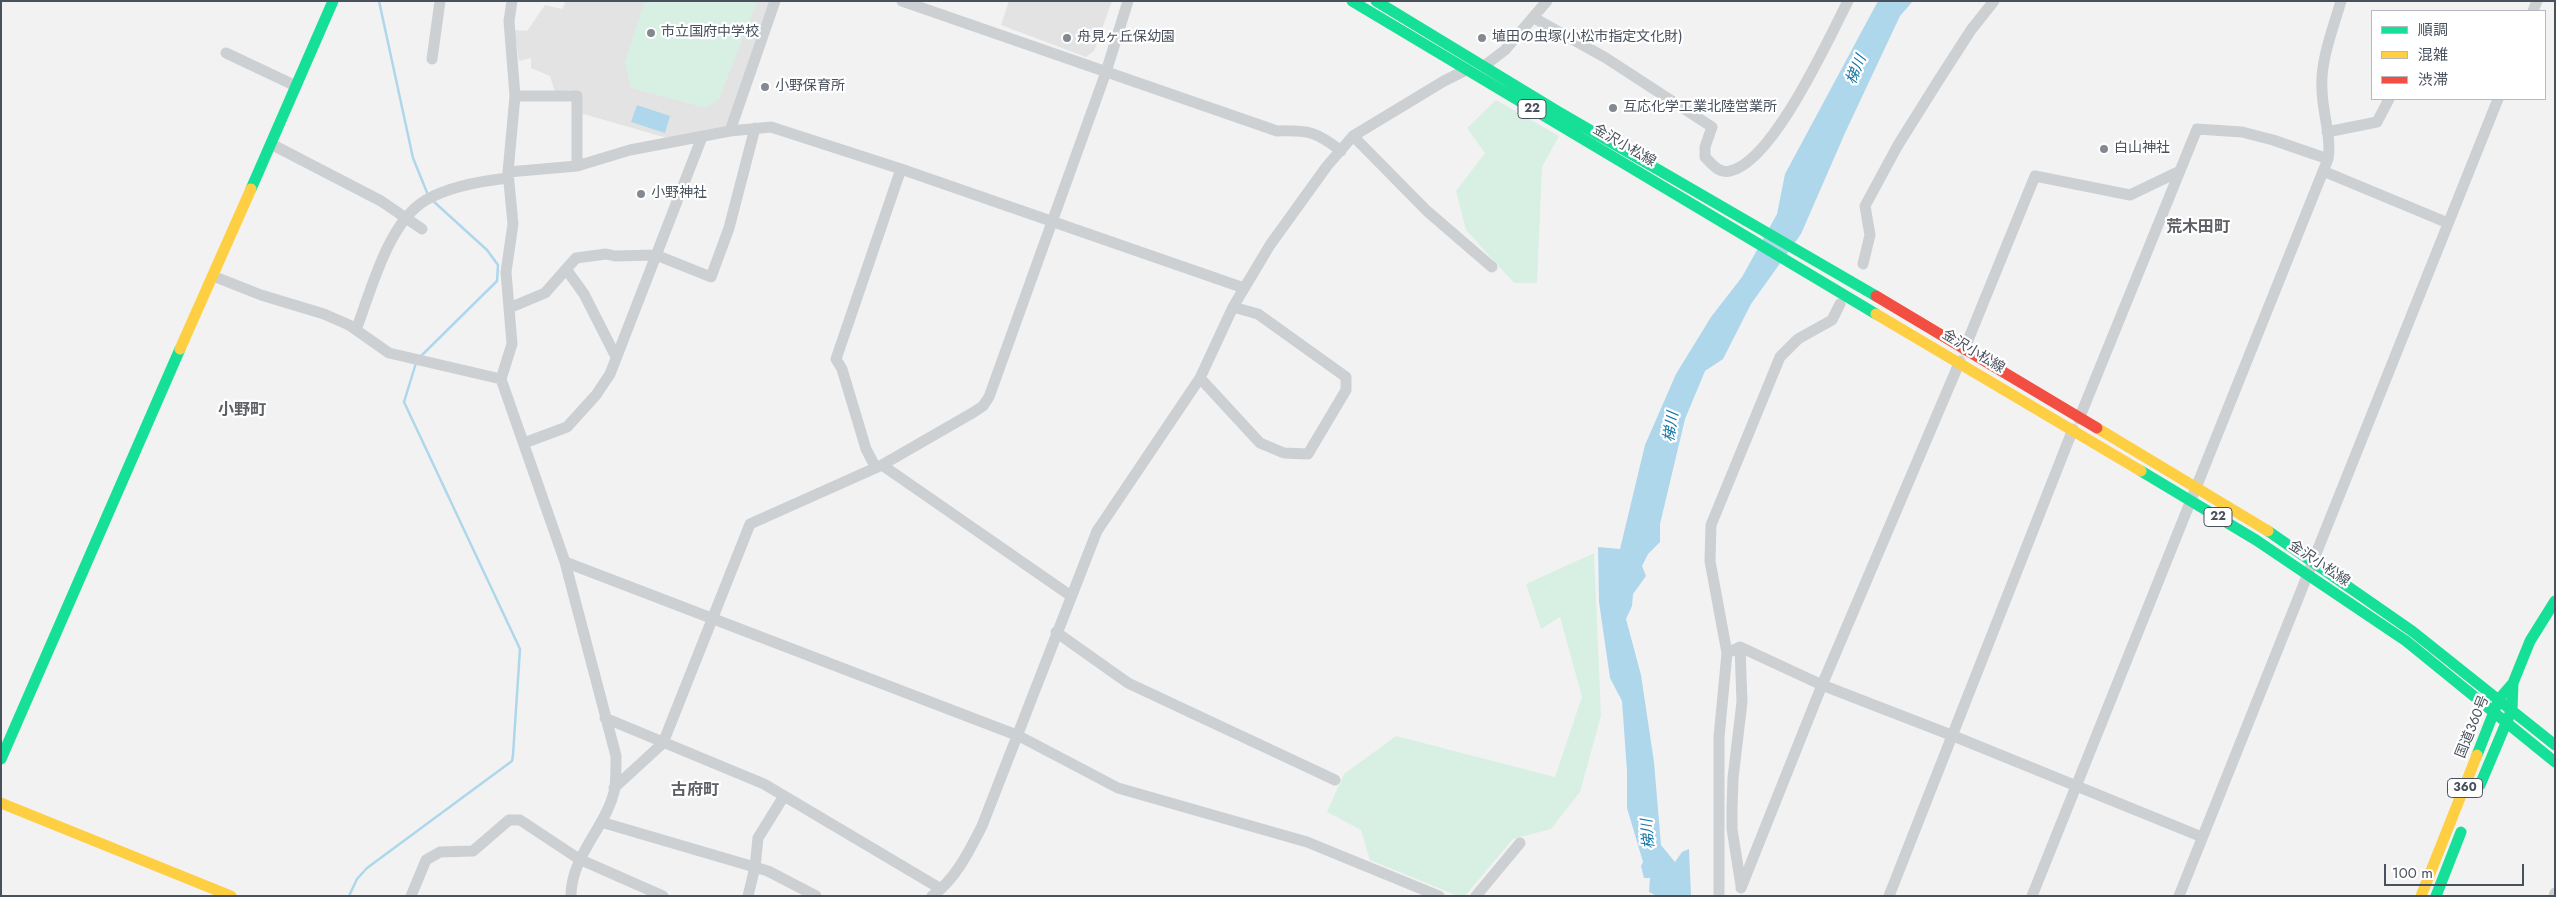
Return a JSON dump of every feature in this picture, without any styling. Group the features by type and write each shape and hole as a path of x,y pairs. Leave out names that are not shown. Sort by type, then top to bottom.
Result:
{"main road":[{"path":"1,759 334,1"},
{"name":"金沢小松線","path":"1352,1 1960,361 2197,489 2313,561 2412,631 2555,745"},
{"name":"金沢小松線","path":"1376,1 1835,271 1964,350 2191,500 2256,540 2406,641 2555,762"},
{"name":"国道360号","path":"2421,896 2499,699 2512,683 2530,641 2555,601"},
{"name":"国道360号","path":"2475,797 2512,709 2512,683"},
{"path":"1,804 231,896"},
{"path":"2436,896 2466,819"}],"street":[{"path":"432,60 440,1"},
{"path":"512,1 509,20 515,96 508,175 513,224 506,272 512,344 501,379 565,562 616,756 614,788 601,822 579,859 571,883 571,896"},
{"path":"730,131 775,1"},
{"path":"902,1 1278,131 1304,130 1320,134 1341,151"},
{"path":"614,788 663,743 750,524 879,467 983,406 989,397 1050,221 1106,72 1128,1"},
{"path":"1484,66 1505,50 1547,1"},
{"path":"1534,18 1606,58 1712,127 1705,147 1705,157 1716,169 1729,172 1743,165 1765,145 1785,119 1848,1"},
{"path":"1863,264 1870,236 1865,206 1898,145 1940,78 1971,30 1994,1"},
{"path":"2032,896 2328,159 2330,146 2321,87 2327,54 2341,1"},
{"path":"226,53 296,86"},
{"path":"605,718 733,770 784,796 936,892 962,863 982,826 1019,736 1056,632 1097,531 1200,378 1233,307 1276,237 1327,166 1352,136 1444,81 1466,70"},
{"path":"515,96 577,96 577,166"},
{"path":"2327,132 2377,122 2388,100"},
{"path":"2179,896 2498,100"},
{"path":"356,330 394,235 408,217 431,198 508,175 577,166 630,150 702,138 730,131 771,127 901,169 1244,288"},
{"path":"509,308 545,293 576,258 606,254 656,255 711,277 729,228 755,128"},
{"path":"1889,896 2076,424 2197,129 2242,132 2328,159"},
{"path":"1352,136 1427,211 1492,267"},
{"path":"524,443 567,427 596,395 610,374 702,138"},
{"path":"271,144 408,217 422,229"},
{"path":"901,169 836,359 842,369 866,448 879,467 1071,596"},
{"path":"2323,171 2448,223"},
{"path":"1964,350 2035,176 2130,195 2178,172"},
{"path":"566,269 584,294 616,357"},
{"path":"213,276 261,295 324,314 356,330 389,353 501,379"},
{"path":"1720,896 1719,736 1727,653 1710,561 1710,525 1780,357 1798,339 1832,320 1840,304"},
{"path":"1200,378 1260,443 1284,453 1308,454 1346,390 1346,377 1332,366 1258,314 1233,307"},
{"path":"1741,892 1822,685 1960,361"},
{"path":"565,562 1019,736 1118,788 1307,842 1438,896"},
{"path":"1056,632 1128,683 1335,780"},
{"path":"1727,653 1740,646"},
{"path":"1740,646 1822,685 1952,735 2202,837"},
{"path":"1740,646 1742,702 1733,778 1732,829 1741,892"},
{"path":"748,896 755,868 758,838 784,796"},
{"path":"411,896 426,860 440,852 473,851 509,820 520,820 579,859 663,896"},
{"path":"601,822 768,871 816,896"},
{"path":"1476,896 1520,844"}],"shaded area":[{"path":"566,1 773,1 729,128 667,138 580,113 582,94 571,90 555,92 550,76 531,68 531,58 519,61 514,30 527,31 545,5 562,9"},
{"name":"舟見ヶ丘保幼園","path":"1009,1 1112,1 1094,51 1086,57 1001,25"}],"green space":[{"path":"645,1 755,1 756,4 719,99 706,108 631,88 625,62"},
{"path":"1496,100 1559,136 1542,167 1537,283 1514,283 1466,230 1456,191 1485,153 1467,128"},
{"path":"1594,553 1601,716 1580,792 1551,829 1513,839 1465,896 1458,896 1370,860 1361,830 1327,812 1344,774 1396,736 1555,777 1582,697 1560,617 1541,629 1526,584"}],"water":[{"name":"梯川","path":"1878,1 1913,1 1900,16 1845,133 1801,234 1751,304 1723,359 1705,371 1685,419 1660,524 1660,542 1648,554 1642,566 1646,576 1633,594 1632,606 1626,619 1641,675 1654,762 1661,845 1675,862 1682,852 1689,849 1691,896 1657,896 1649,892 1650,878 1644,878 1641,866 1643,862 1627,808 1627,771 1622,701 1610,678 1599,602 1598,547 1620,549 1645,445 1676,374 1711,317 1742,277 1777,214 1785,174"},
{"path":"637,105 670,116 665,133 631,122"}],"waterway":[{"path":"379,1 413,158 428,195"},
{"path":"421,356 497,281 498,265 487,250 432,200"},
{"path":"349,896 357,879 367,868 512,761 513,755 520,649 404,402 416,363"}],"traffic: fast":[{"path":"251,189 333,1"},
{"path":"1352,1 1876,314"},
{"path":"1376,1 1557,111 1876,296"},
{"path":"1,759 180,349"},
{"path":"2141,471 2256,540 2406,641 2555,762"},
{"path":"2268,531 2412,631 2555,745"},
{"path":"2477,755 2499,699 2513,683 2530,641 2555,601"},
{"path":"2480,785 2512,709 2513,683"},
{"path":"2436,896 2461,832"}],"traffic: slow":[{"path":"180,349 251,189"},
{"path":"1876,314 2141,471"},
{"path":"2097,428 2268,531"},
{"path":"2421,896 2477,755"},
{"path":"1,803 231,896"}],"traffic: jam":[{"path":"1876,296 2097,428"}],"place":[{"name":"市立国府中学校","path":"651,33"},
{"name":"舟見ヶ丘保幼園","path":"1067,38"},
{"name":"埴田の虫塚(小松市指定文化財)","path":"1482,38"},
{"name":"小野保育所","path":"765,87"},
{"name":"互応化学工業北陸営業所","path":"1613,108"},
{"name":"白山神社","path":"2104,149"},
{"name":"小野神社","path":"641,194"}],"district":[{"name":"荒木田町","path":"2198,228"},
{"name":"小野町","path":"242,411"},
{"name":"古府町","path":"695,791"}]}
